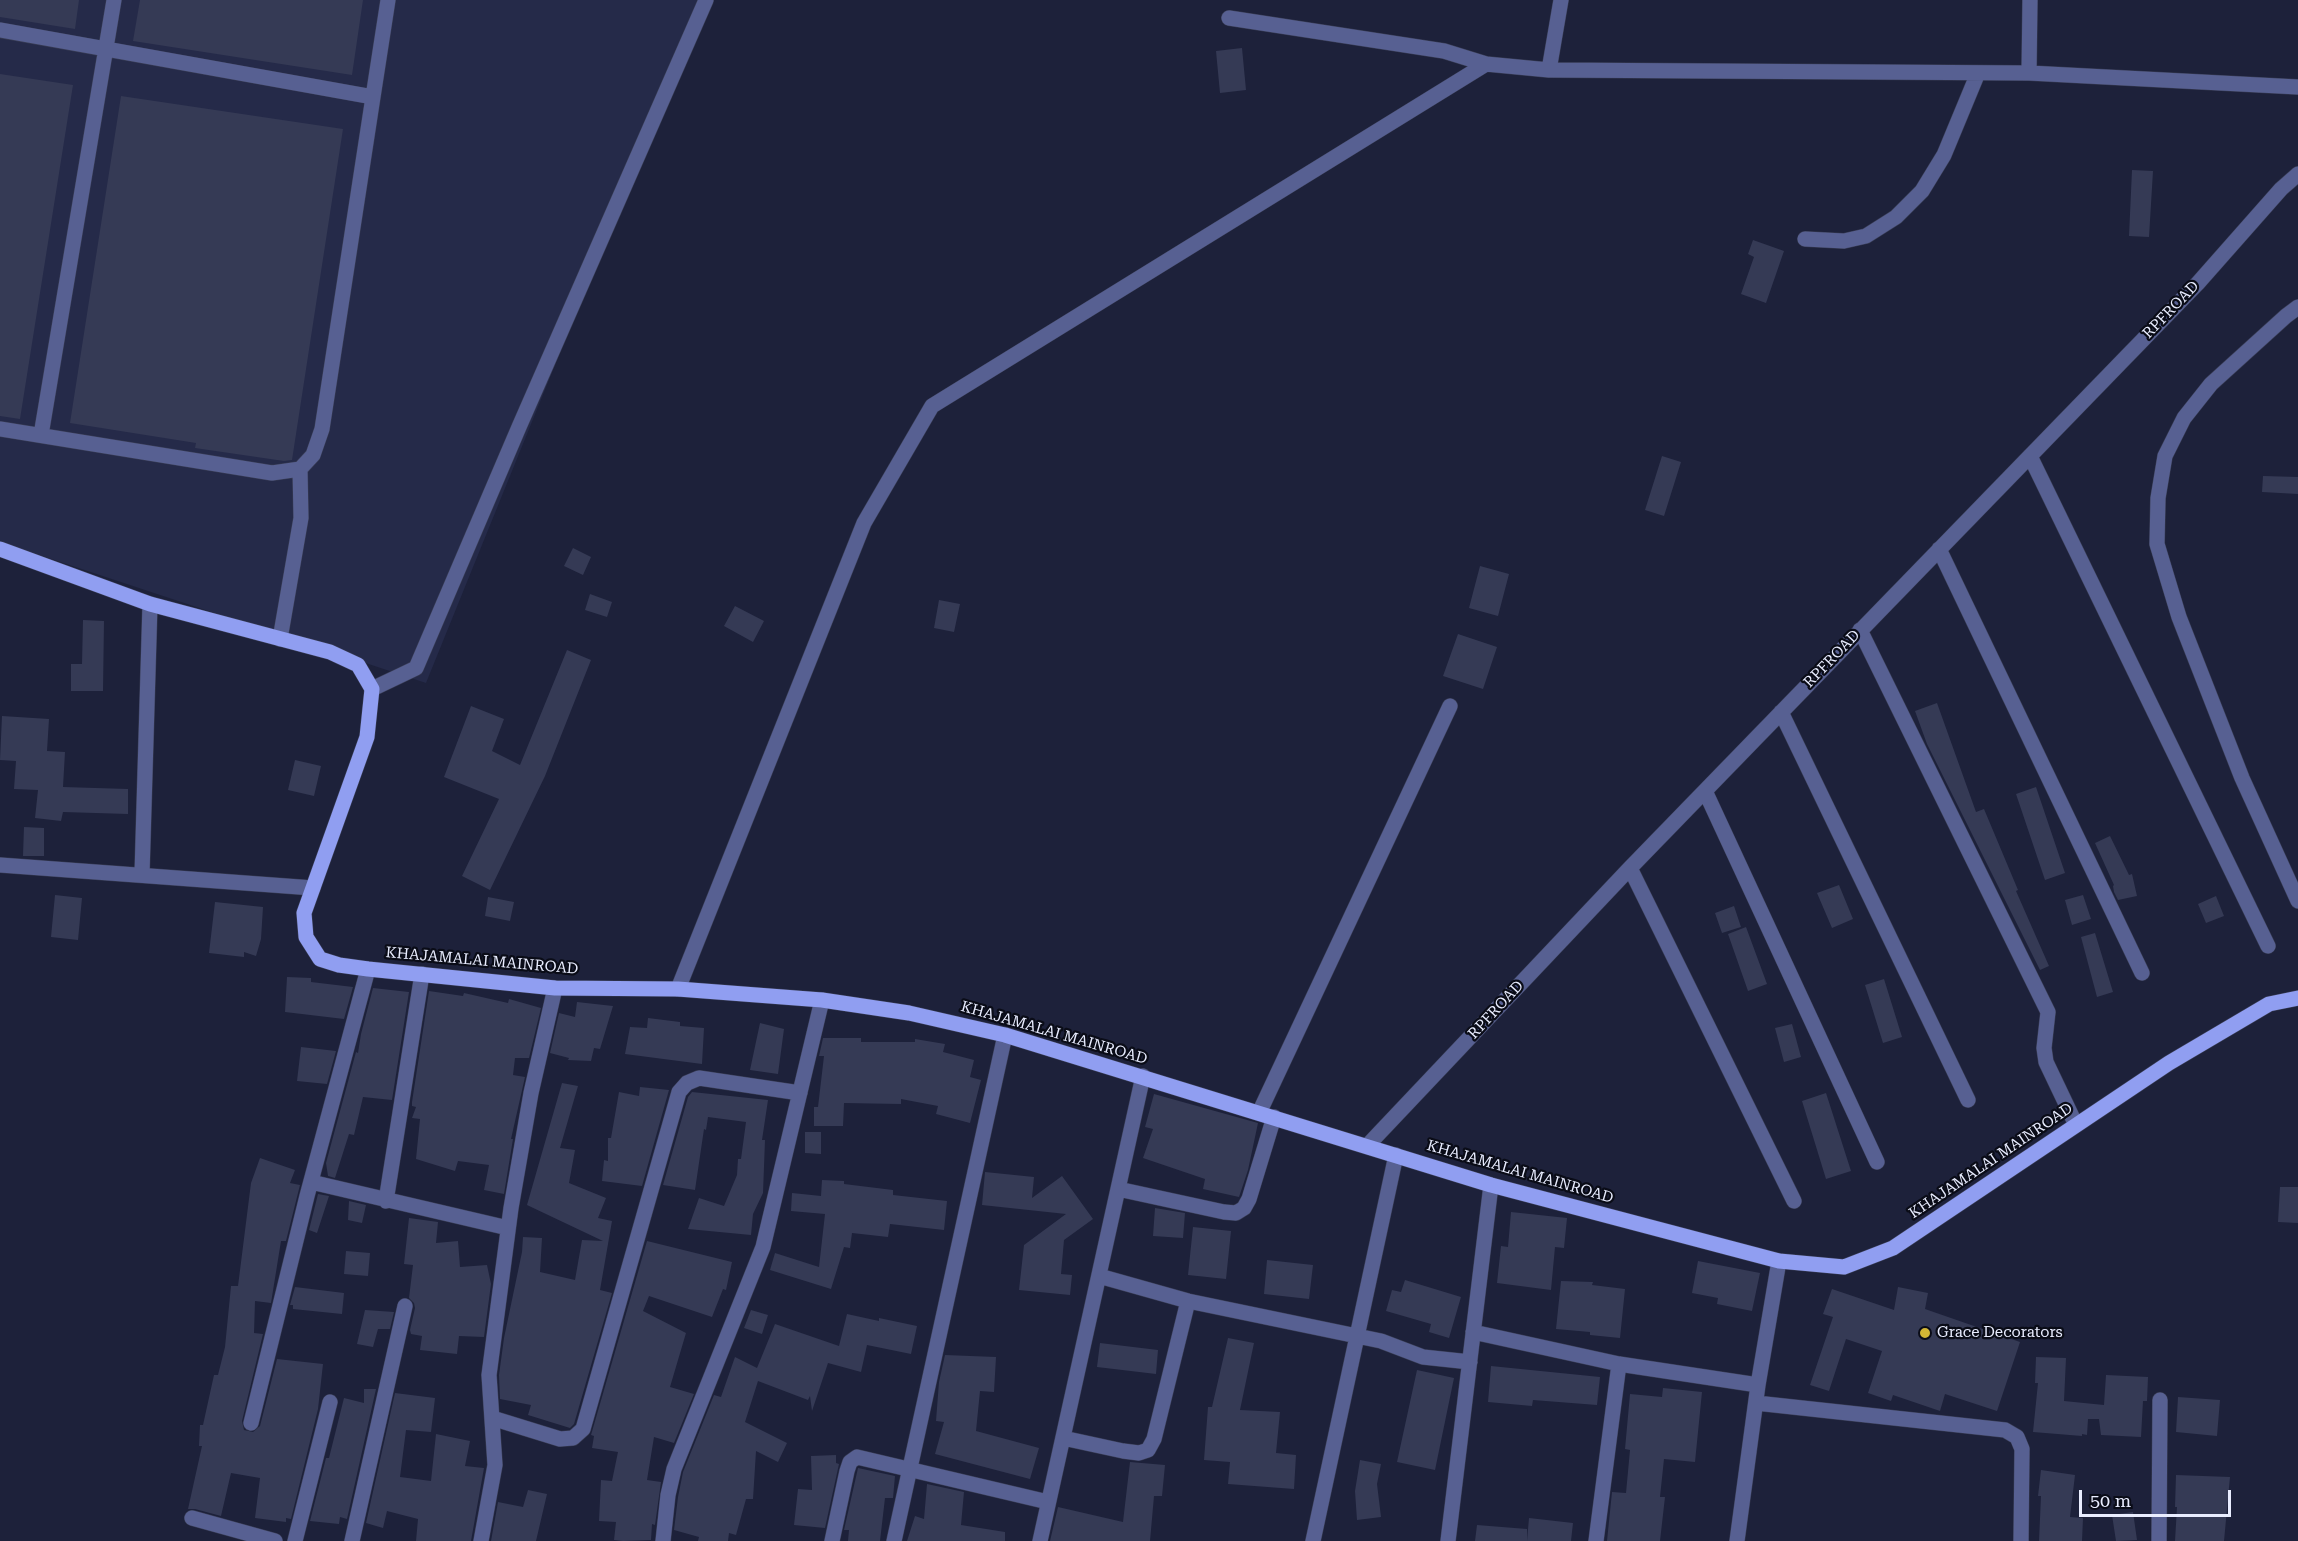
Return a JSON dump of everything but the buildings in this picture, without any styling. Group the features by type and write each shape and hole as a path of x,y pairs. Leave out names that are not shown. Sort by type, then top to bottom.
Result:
{"main road":[{"path":"0,549 150,604 330,652 358,665 372,689"},
{"name":"KHAJAMALAI MAINROAD","path":"372,689 368,737 304,913 306,937 320,959 339,965 368,969 555,988 678,989 822,1000 909,1013 1005,1035 1491,1185 1779,1261 1844,1267 1893,1248 2169,1063 2243,1017 2269,1004 2298,998"}],"street":[{"path":"41,435 114,0"},
{"path":"0,429 272,473 300,469 313,455 322,429 388,0"},
{"path":"372,689 416,668 706,0"},
{"path":"1549,70 1561,0"},
{"path":"2029,73 2030,0"},
{"path":"1229,18 1444,51 1486,64 1549,70 2029,73 2298,87"},
{"path":"0,30 373,97"},
{"path":"678,989 864,523 932,406 1486,64"},
{"path":"1805,239 1844,241 1866,236 1896,218 1922,191 1944,155 1978,73"},
{"name":"RPFROAD","path":"1367,1146 1630,868 2198,283 2281,189 2298,174"},
{"path":"2298,307 2211,384 2184,418 2165,456 2158,498 2157,532 2157,544 2179,617 2242,778 2298,901"},
{"path":"2030,456 2268,946"},
{"path":"280,639 301,518 300,469"},
{"path":"1939,549 2142,974"},
{"path":"142,874 150,604"},
{"path":"1860,630 2048,1011 2043,1047 2046,1062 2076,1125"},
{"path":"1118,1189 1224,1212 1236,1213 1244,1208 1249,1200 1267,1115 1450,706"},
{"path":"1781,712 1968,1101"},
{"path":"1705,791 1877,1162"},
{"path":"0,865 313,888"},
{"path":"1630,868 1794,1201"},
{"path":"251,1424 311,1182 368,969"},
{"path":"386,1201 422,974"},
{"path":"481,1541 495,1465 489,1376 508,1228 531,1093 555,988"},
{"path":"663,1541 668,1495 674,1469 763,1247 822,1000"},
{"path":"894,1541 1005,1035"},
{"path":"1040,1541 1143,1076"},
{"path":"492,1418 560,1439 573,1438 584,1429 678,1092 687,1083 699,1078 712,1078 800,1094"},
{"path":"1313,1541 1396,1155"},
{"path":"311,1182 508,1228"},
{"path":"1448,1541 1491,1185"},
{"path":"1737,1541 1758,1385 1779,1261"},
{"path":"1099,1276 1188,1301 1381,1341 1423,1357 1470,1362"},
{"path":"1063,1438 1123,1451 1139,1453 1148,1450 1154,1439 1188,1301"},
{"path":"352,1541 405,1306"},
{"path":"1473,1332 1619,1364 1758,1385"},
{"path":"1596,1541 1619,1364"},
{"path":"2159,1541 2160,1400"},
{"path":"295,1541 330,1402"},
{"path":"1756,1403 2005,1430 2017,1437 2022,1449 2021,1541"},
{"path":"832,1541 850,1462 857,1456 1048,1502"},
{"path":"192,1518 269,1540"}],"shaded area":[{"path":"0,0 703,0 426,683 0,542"}],"place":[{"name":"Grace Decorators","path":"1925,1333"}]}
